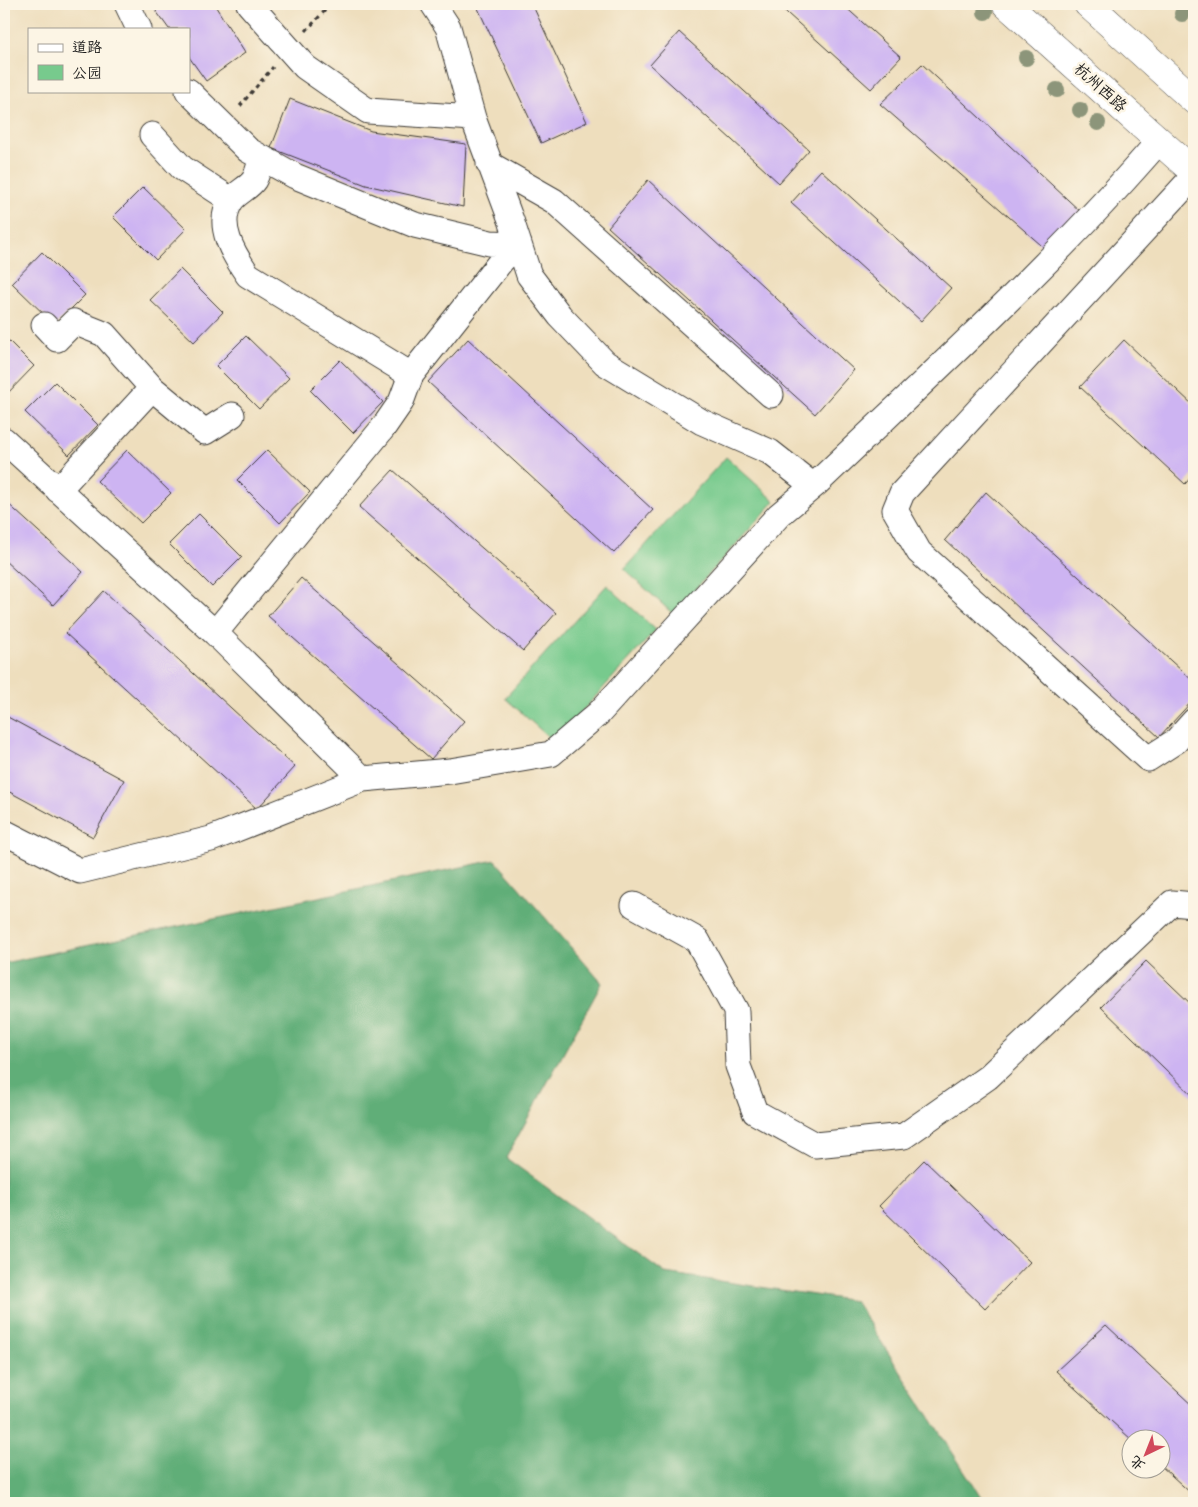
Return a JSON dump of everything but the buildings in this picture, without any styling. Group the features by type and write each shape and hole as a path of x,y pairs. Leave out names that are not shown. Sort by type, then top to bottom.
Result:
{"main road":[{"name":"杭州西路","path":"1006,4 1194,174"},
{"path":"1088,4 1194,100"}],"street":[{"path":"127,4 139,28"},
{"path":"249,4 305,67 368,110 473,118"},
{"path":"434,4 448,27 473,118 529,275 560,316 605,363 702,422 770,452 807,481 816,484"},
{"path":"189,92 248,150 295,176 415,224 490,243 519,244"},
{"path":"152,135 182,168 232,200"},
{"path":"4,832 80,871 211,839 363,779 450,771 550,754 599,713 779,515 816,484 1025,285 1100,208 1159,141"},
{"path":"262,158 254,180 232,200 226,212 224,227 235,256 248,276 411,375"},
{"path":"489,164 554,201 771,395"},
{"path":"1194,174 902,493 895,510 919,552 1148,759 1176,741 1194,722"},
{"path":"215,633 383,428 401,402 411,375 502,260 519,244"},
{"path":"44,324 57,339 74,322 104,334 152,388 205,432 232,415"},
{"path":"58,490 152,388"},
{"path":"4,440 215,633 363,779"},
{"path":"634,904 698,940 736,1011 738,1066 755,1112 814,1145 904,1136 988,1077 1172,902 1194,906"}],"green space":[{"path":"726,457 775,501 673,614 624,569"},
{"path":"607,585 656,630 554,742 505,698"},
{"path":"495,860 602,983 506,1158 665,1273 855,1301 985,1503 4,1503 4,963"}]}
